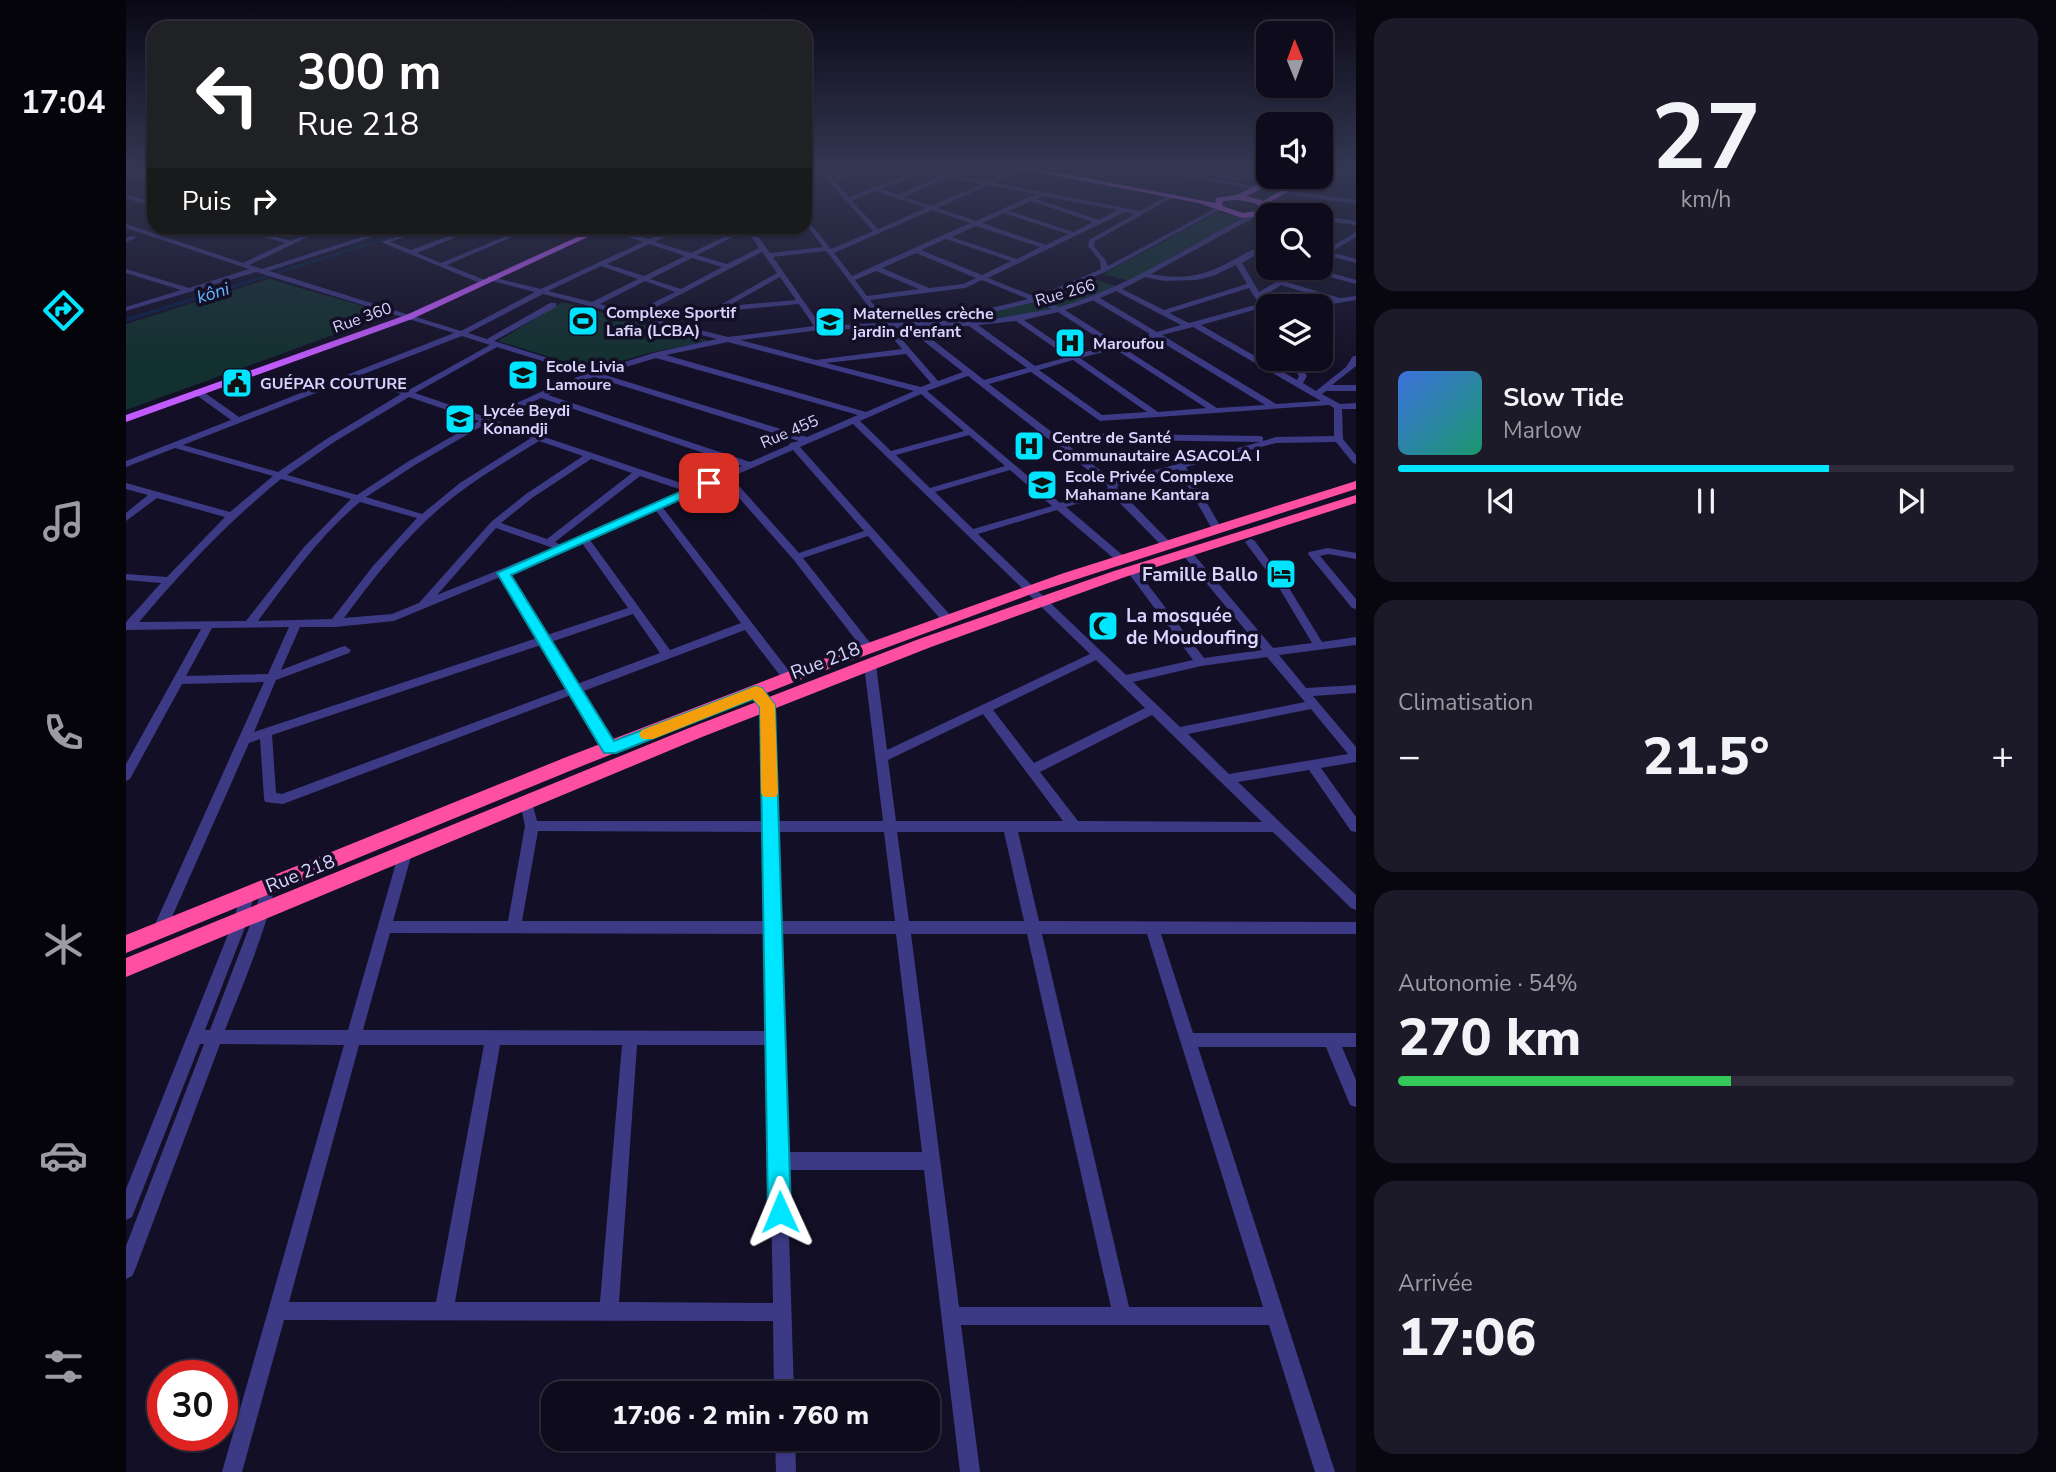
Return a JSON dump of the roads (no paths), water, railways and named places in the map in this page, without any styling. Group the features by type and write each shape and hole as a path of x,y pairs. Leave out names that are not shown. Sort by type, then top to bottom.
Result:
{"highway":[{"name":"Rue 218","path":"1127,565 1167,545 1356,485"},
{"name":"Rue 218","path":"126,968 526,802 762,699 869,657 1036,595 1127,565 1186,552 1356,499"},
{"name":"Rue 218","path":"126,944 610,749 762,699 789,679 869,657 947,619 1036,595"}],"main road":[{"name":"Rue 360","path":"483,280 578,235"},
{"name":"Rue 360","path":"126,416 404,315 588,235"},
{"name":"Rue 360","path":"126,416 404,315"}],"street":[{"path":"154,235 806,440"},
{"path":"263,235 292,243"},
{"path":"246,264 309,235"},
{"path":"126,309 189,290 266,272 373,236 370,235"},
{"path":"407,235 384,242 483,280 592,304 921,390 1127,565 1201,662"},
{"path":"410,253 457,235"},
{"path":"442,265 513,235"},
{"path":"627,235 728,267"},
{"path":"126,464 462,333 664,235"},
{"path":"592,304 732,235"},
{"path":"753,235 819,328"},
{"path":"817,235 885,324 936,384"},
{"path":"639,317 680,291 766,252 829,250 867,235"},
{"path":"851,279 951,235"},
{"path":"1010,235 1046,247"},
{"path":"866,298 965,286 1072,235"},
{"path":"1102,235 1092,240 1091,246 1103,261 1105,274"},
{"name":"Rue 266","path":"908,324 982,314 1038,300 1096,275 1105,274 1170,235"},
{"name":"Rue 266","path":"589,373 653,354 723,339 819,328 885,324 971,324 1018,319 1060,310 1097,299 1117,286 1126,285 1219,235"},
{"path":"1333,248 1355,235"},
{"path":"946,237 1017,261"},
{"path":"915,250 1060,310 1216,411"},
{"path":"1145,275 1162,279 1203,279 1256,252"},
{"path":"1333,256 1356,261"},
{"path":"1238,262 1256,294"},
{"path":"601,264 680,291"},
{"path":"876,268 928,290"},
{"path":"126,271 189,290"},
{"path":"718,309 781,273"},
{"path":"1333,276 1356,282"},
{"path":"1267,294 1284,280"},
{"path":"1280,282 1340,301"},
{"path":"1163,313 1251,285"},
{"path":"1117,286 1298,384 1320,391 1356,388"},
{"path":"1333,302 1353,298 1356,310"},
{"path":"1097,299 1275,407"},
{"path":"983,383 1191,325 1256,301"},
{"path":"639,317 800,302"},
{"path":"128,626 168,580 232,516 280,475 553,304"},
{"path":"1018,319 1157,415"},
{"path":"908,324 1112,487 1167,545"},
{"path":"971,324 1100,418 1327,403 1338,407 1356,406"},
{"path":"812,362 909,351"},
{"path":"653,354 867,415"},
{"path":"1320,391 1344,376 1356,358"},
{"path":"1298,384 1303,376 1300,371"},
{"path":"249,624 294,565 359,499 440,445 486,420 589,373"},
{"name":"Rue 455","path":"128,626 382,620 421,607 563,548 793,445 855,421 921,390 969,373"},
{"path":"354,375 692,490"},
{"path":"1320,391 1327,403"},
{"path":"198,392 237,420"},
{"path":"541,395 749,465"},
{"path":"1338,407 1339,439 1356,461"},
{"path":"855,421 1356,904"},
{"path":"890,454 970,432"},
{"path":"1051,436 1339,439"},
{"path":"335,623 375,568 423,517 477,476 538,438"},
{"path":"972,533 1112,487 1276,440"},
{"path":"174,444 423,517"},
{"path":"793,445 947,619"},
{"path":"421,607 494,524 529,496 590,455"},
{"path":"1181,466 1217,529"},
{"path":"929,491 1012,467"},
{"path":"548,543 639,472"},
{"path":"725,476 797,557 869,657 970,1472"},
{"path":"126,486 232,516"},
{"path":"126,518 154,495"},
{"path":"657,506 789,679"},
{"path":"494,524 563,548"},
{"path":"797,557 872,532"},
{"path":"584,539 667,654"},
{"path":"1250,542 1282,585 1319,646"},
{"path":"1356,556 1328,551 1313,554 1356,606"},
{"path":"1186,552 1356,756 1227,779"},
{"path":"503,573 610,749"},
{"path":"126,577 168,580"},
{"path":"243,740 635,610"},
{"path":"159,931 296,623"},
{"path":"126,776 208,625"},
{"path":"266,733 270,798 283,799 747,625"},
{"path":"1124,680 1201,662 1356,641"},
{"path":"178,680 271,678 345,650"},
{"path":"881,758 1098,655"},
{"path":"1303,692 1356,689"},
{"path":"762,699 771,826 784,1381"},
{"path":"1178,732 1313,704"},
{"path":"985,708 1076,827"},
{"path":"1032,770 1154,709"},
{"path":"1312,765 1356,827"},
{"path":"514,928 532,826 526,802"},
{"path":"532,826 1277,827"},
{"path":"1010,827 1122,1316"},
{"path":"232,1472 405,853"},
{"path":"126,1270 262,912 268,887"},
{"path":"126,1211 240,922 247,895"},
{"path":"384,927 1356,928"},
{"path":"1152,928 1325,1472"},
{"path":"194,1037 775,1038"},
{"path":"444,1311 493,1038"},
{"path":"609,1312 630,1038"},
{"path":"1188,1040 1356,1040"},
{"path":"1331,1040 1356,1099"},
{"path":"778,1161 931,1161"},
{"path":"277,1311 782,1312"},
{"path":"951,1316 1276,1316"},
{"path":"785,1451 786,1472"}],"waterway":[{"name":"kôni","path":"126,320 399,235"}],"place":[{"name":"Complexe Sportif Lafia (LCBA)","path":"583,321"},
{"name":"Maternelles crèche jardin d'enfant","path":"830,322"},
{"name":"Maroufou","path":"1070,343"},
{"name":"Ecole Livia Lamoure","path":"523,375"},
{"name":"GUÉPAR COUTURE","path":"237,383"},
{"name":"Lycée Beydi Konandji","path":"460,419"},
{"name":"Centre de Santé Communautaire ASACOLA I","path":"1029,446"},
{"name":"Ecole Privée Complexe Mahamane Kantara","path":"1042,485"},
{"name":"Famille Ballo","path":"1281,574"},
{"name":"La mosquée de Moudoufing","path":"1103,626"}]}
